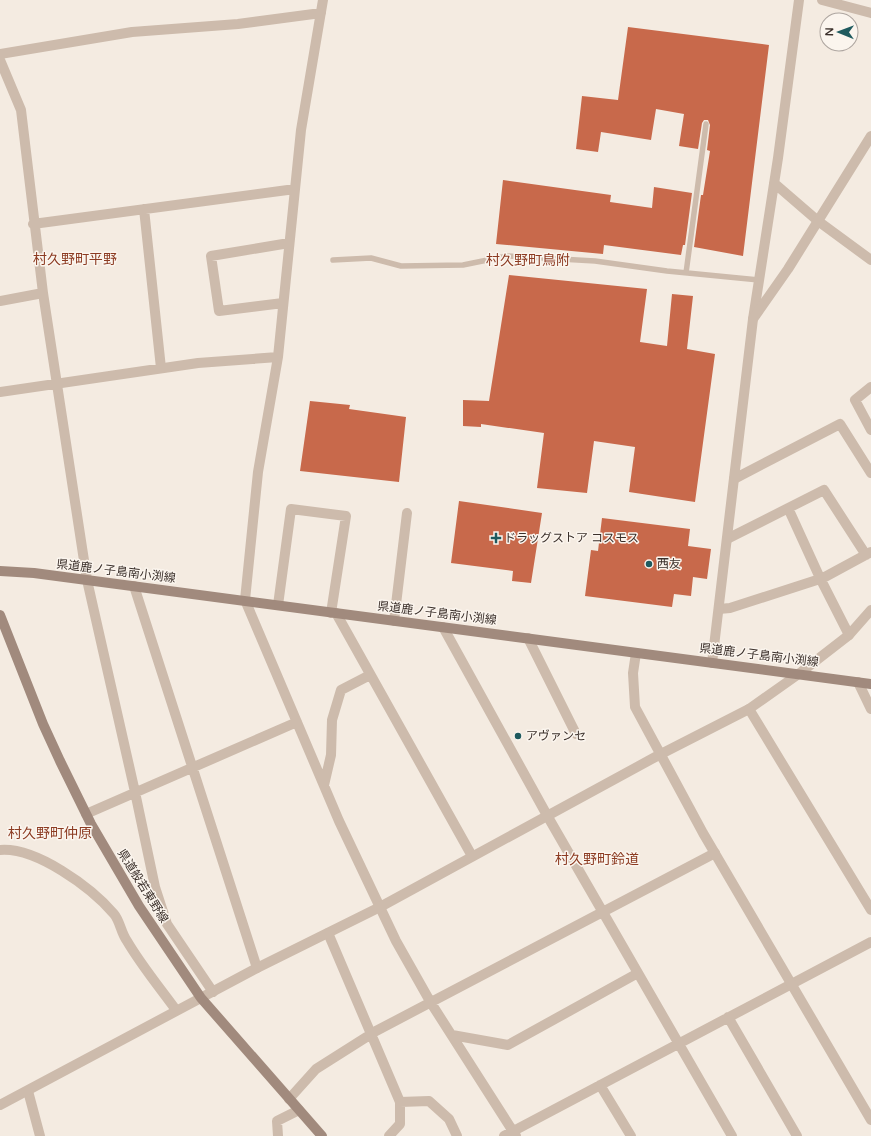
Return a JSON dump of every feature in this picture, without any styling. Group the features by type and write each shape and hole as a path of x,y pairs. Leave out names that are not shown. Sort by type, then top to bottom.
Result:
{"main road":[{"name":"県道鹿ノ子島南小渕線","path":"0,571 34,573 245,600 712,663 800,673 871,684"},
{"name":"県道般若東野線","path":"0,614 43,724 86,814 139,906 201,998 322,1136"}],"street":[{"path":"323,0 301,130 278,357 258,472 245,600 324,785 380,907 396,941 431,1003 452,1035 511,1134 600,1085 871,942"},
{"path":"712,663 753,319 774,182 799,0"},
{"path":"822,0 871,13"},
{"path":"0,54 132,32 238,24 321,13"},
{"path":"0,60 21,110 33,224 56,384 87,580 155,887 167,924 213,992"},
{"path":"753,319 818,221 871,136"},
{"path":"774,182 818,221 869,255"},
{"path":"33,224 295,189"},
{"path":"144,209 161,368"},
{"path":"283,303 218,311 211,256 289,243"},
{"path":"759,280 770,295"},
{"path":"0,300 43,293"},
{"path":"0,392 229,359 278,357"},
{"path":"871,387 855,400 871,430"},
{"path":"734,479 840,424 871,473"},
{"path":"718,609 730,608 820,578 868,554 824,490 727,539"},
{"path":"788,508 820,578 849,635"},
{"path":"278,605 291,509 346,516 333,613 370,675 472,856"},
{"path":"394,621 407,513"},
{"path":"134,586 257,968"},
{"path":"0,1105 176,1010 380,907 472,856 548,817 659,755 749,709 800,673 849,635 871,610"},
{"path":"443,627 548,817 732,1136"},
{"path":"528,638 576,734"},
{"path":"636,653 633,672 635,707 659,755 871,1120"},
{"path":"324,785 331,755 332,720 341,690 370,675"},
{"path":"858,682 871,709"},
{"path":"749,709 871,910"},
{"path":"86,814 297,722"},
{"path":"0,850 20,851 35,857 65,872 100,899 115,915 126,940 176,1010"},
{"path":"289,1099 316,1069 372,1034 602,911 715,853"},
{"path":"328,933 400,1102 400,1124 389,1136"},
{"path":"452,1035 508,1045 638,973"},
{"path":"728,1017 797,1136"},
{"path":"600,1085 631,1136"},
{"path":"28,1091 40,1136"},
{"path":"400,1102 428,1101 450,1119 457,1136"},
{"path":"278,1136 277,1121 299,1110"}],"lane":[{"path":"686,273 706,124"},
{"path":"333,260 371,258 401,266 463,265 507,256 595,261 686,273 759,280"}],"building":[{"path":"628,27 769,45 743,256 694,247 701,195 703,195 710,151 707,150 710,125 708,120 704,120 702,123 698,149 679,146 684,114 656,109 651,140 601,132 598,152 576,149 582,96 618,100"},
{"path":"503,180 611,195 610,202 652,208 654,187 692,193 685,245 683,245 681,255 604,245 603,254 496,244"},
{"path":"509,275 647,289 640,342 667,346 672,294 693,296 687,349 715,354 695,502 629,492 635,447 594,441 587,493 537,488 544,433 481,424 481,427 463,426 463,400 489,401"},
{"path":"310,401 350,405 349,409 406,417 399,482 300,471"},
{"name":"ドラッグストア コスモス","path":"459,501 542,513 531,583 512,581 513,571 451,563"},
{"name":"西友","path":"602,518 690,529 688,546 711,549 707,579 693,577 691,596 674,594 672,607 585,596 591,550 598,551"}],"place":[{"name":"ドラッグストア コスモス","path":"496,538"},
{"name":"西友","path":"649,564"},
{"name":"アヴァンセ","path":"518,736"}],"district":[{"name":"村久野町平野","path":"75,259"},
{"name":"村久野町鳥附","path":"528,260"},
{"name":"村久野町仲原","path":"50,833"},
{"name":"村久野町鈴道","path":"597,859"}]}
